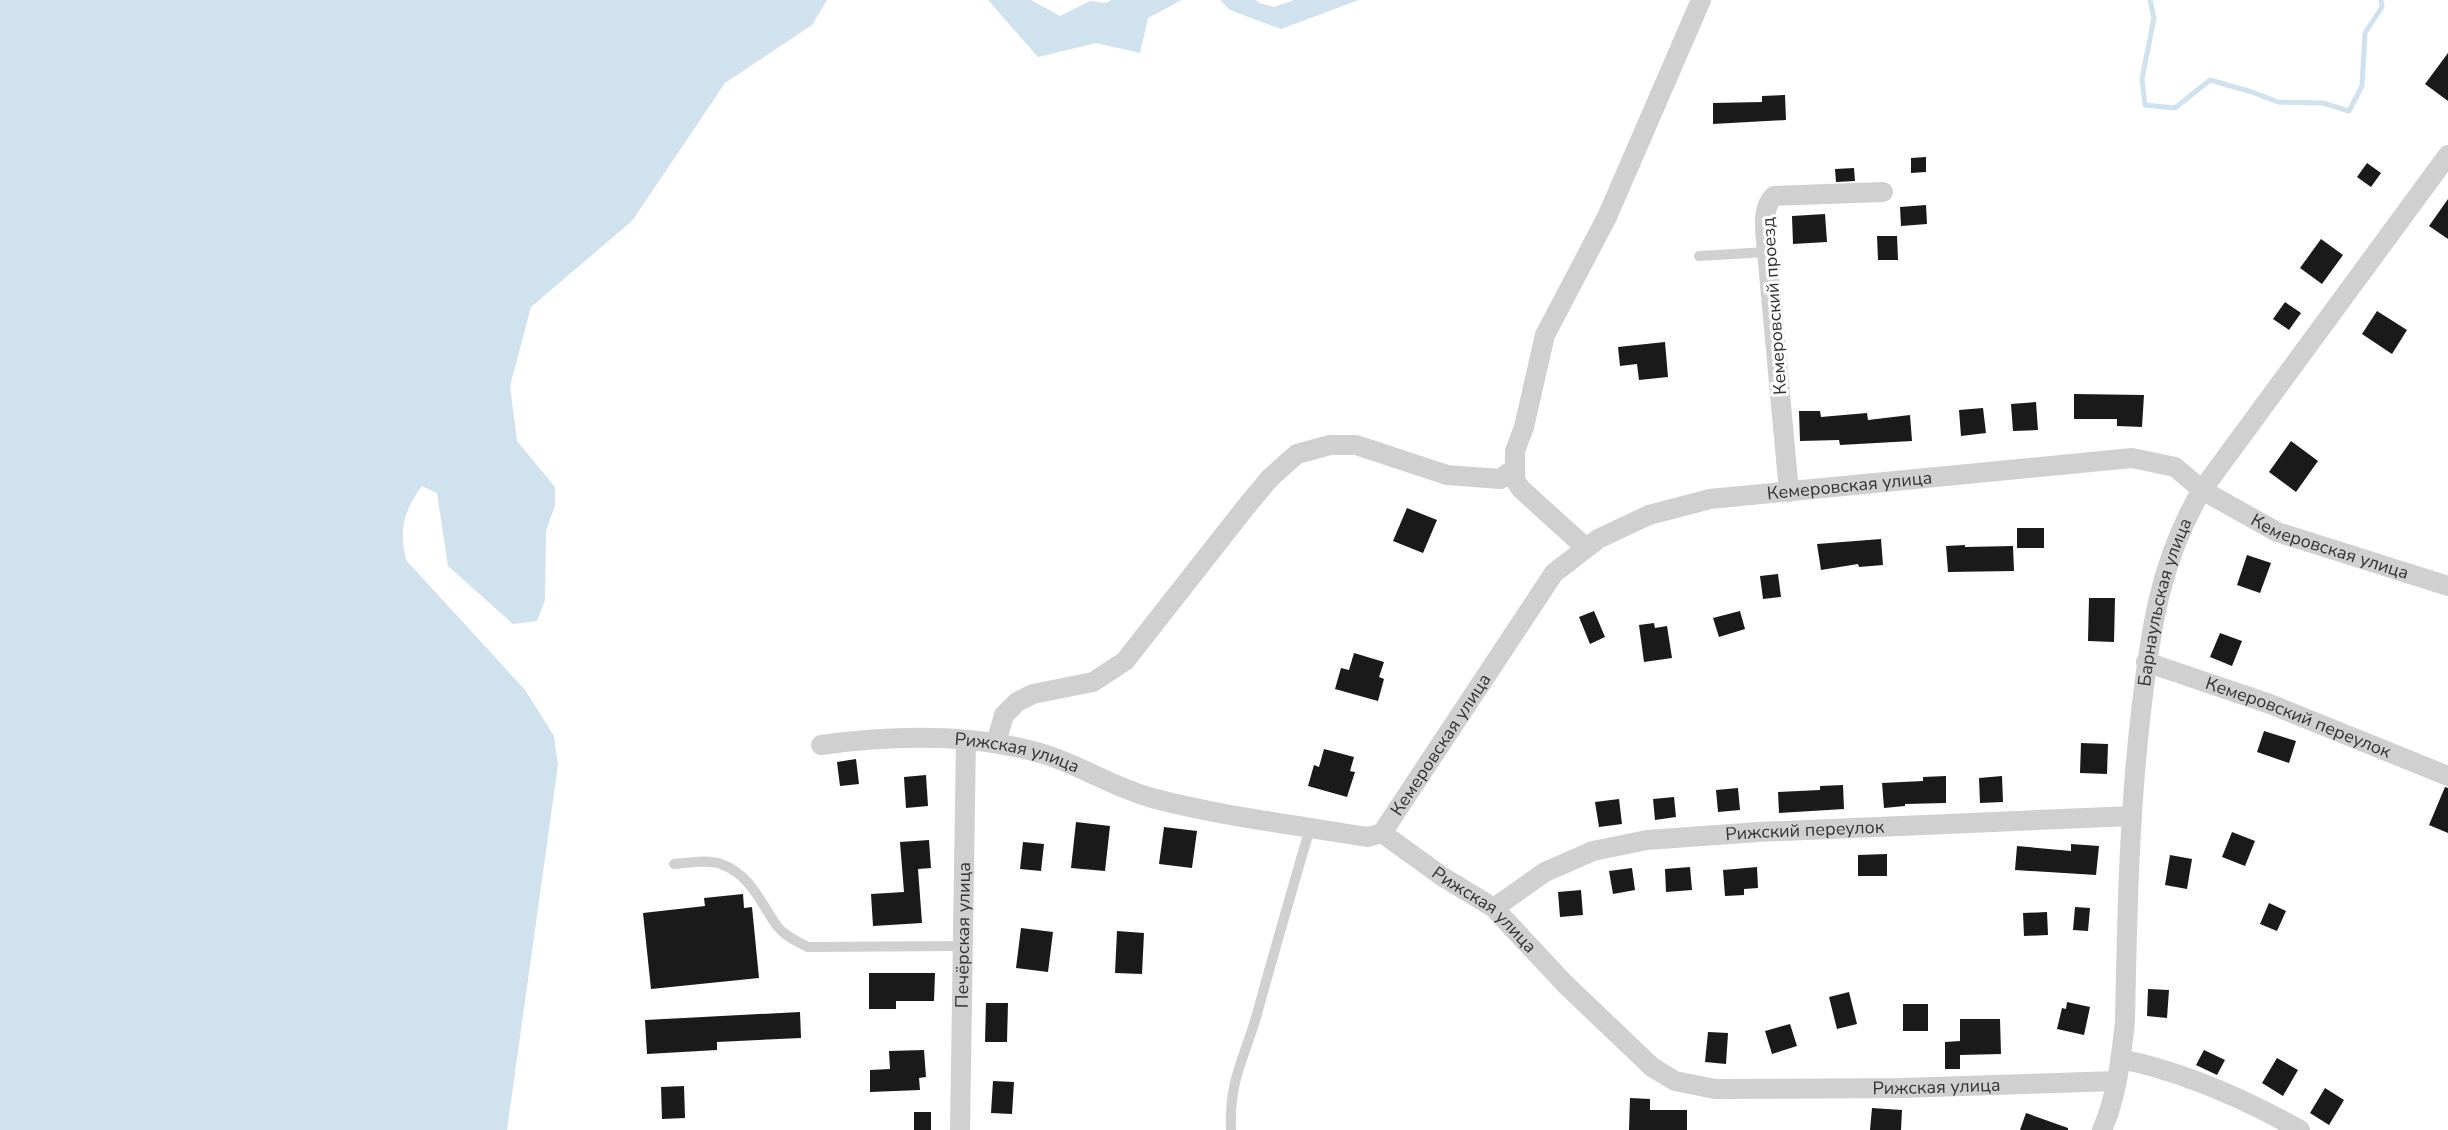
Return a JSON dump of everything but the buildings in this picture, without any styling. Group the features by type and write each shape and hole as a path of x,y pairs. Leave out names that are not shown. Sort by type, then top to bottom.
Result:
{"street":[{"path":"1584,547 1521,489 1515,480 1515,451 1524,426 1545,335 1607,217 1701,0"},
{"name":"Барнаульская улица","path":"2102,1130 2117,1081 2121,1059 2125,1021 2132,816 2146,662 2152,619 2164,575 2184,520 2202,490 2448,155"},
{"name":"Кемеровский проезд","path":"1789,492 1767,252 1768,202 1774,196 1883,192"},
{"path":"996,743 1004,715 1017,702 1033,694 1093,682 1125,661 1251,500 1270,478 1297,454 1330,445 1356,445 1447,476 1500,479 1514,469"},
{"name":"Кемеровская улица","path":"1382,833 1543,586 1554,573 1584,547 1649,515 1680,505 1710,499 2132,458 2175,467 2202,490 2277,532 2448,586"},
{"name":"Кемеровский переулок","path":"2146,662 2270,704 2448,776"},
{"name":"Рижская улица","path":"821,745 886,739 966,740 996,743 1046,755 1080,768 1120,789 1197,809 1368,837 1382,833 1443,877 1494,908 1565,984 1652,1067 1682,1083 1715,1089 1738,1089 1902,1088 2117,1081"},
{"name":"Печёрская улица","path":"960,1130 966,740"},
{"name":"Рижский переулок","path":"1494,908 1545,872 1593,851 1647,840 1758,832 2132,816"},
{"path":"2121,1059 2163,1068 2197,1080 2300,1130"}],"lane":[{"path":"1699,256 1767,252"},
{"path":"1231,1130 1231,1090 1235,1073 1254,1023 1310,828"},
{"path":"674,864 720,863 745,878 767,906 777,926 790,938 808,946 963,946"}],"water":[{"path":"0,0 827,0 812,25 725,83 632,221 531,307 510,386 517,441 555,487 555,505 546,531 545,600 537,621 513,624 448,566 437,493 422,486 410,504 404,521 403,539 406,560 525,690 554,736 558,765 507,1130 0,1130"},
{"path":"988,0 1031,0 1060,16 1090,1 1106,3 1111,0 1182,0 1148,18 1140,53 1096,43 1038,57"},
{"path":"1220,0 1256,0 1274,7 1294,0 1359,0 1281,29 1230,10"}],"waterway":[{"path":"2150,0 2154,18 2142,79 2145,105 2175,108 2210,80 2278,102 2323,103 2349,111 2362,86 2365,33 2382,7 2381,0"}]}
